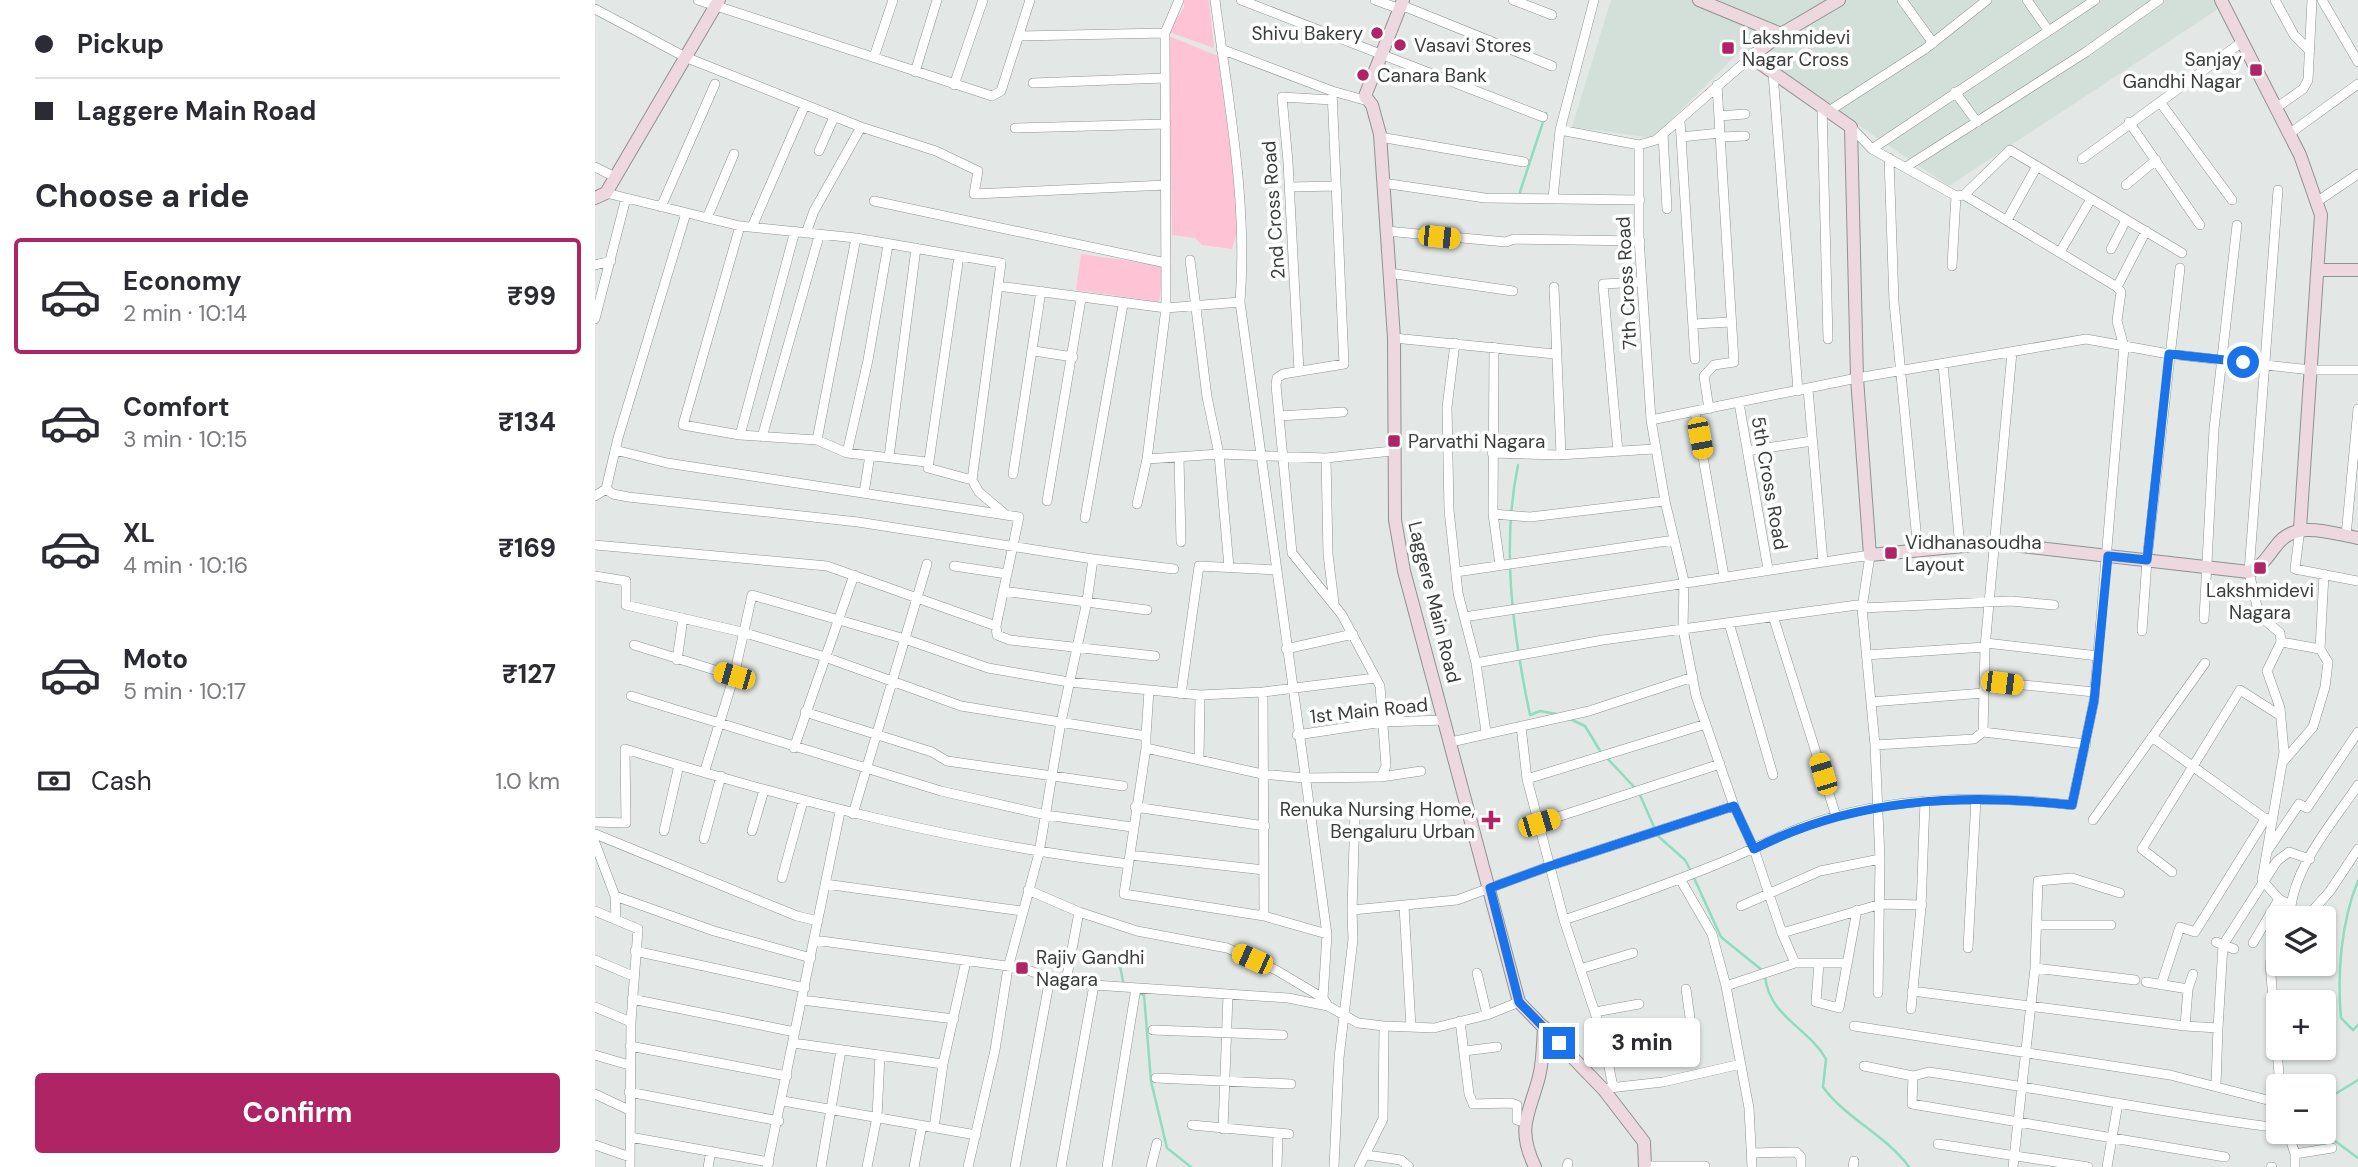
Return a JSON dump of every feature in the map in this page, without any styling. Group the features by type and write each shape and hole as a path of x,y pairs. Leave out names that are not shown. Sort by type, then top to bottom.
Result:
{"street":[{"path":"698,0 992,96 999,94 1030,0"},
{"path":"874,57 893,0"},
{"path":"915,72 937,0"},
{"path":"954,85 983,0"},
{"path":"1137,504 1147,459 1166,308 1165,33 1179,0"},
{"path":"1215,0 1242,216 1244,255 1240,302 1297,735 1327,934 1326,1002"},
{"path":"1241,0 1382,52 1543,117"},
{"path":"1375,0 1401,4 1552,66"},
{"path":"1513,0 1552,15"},
{"path":"1553,198 1560,130 1594,0"},
{"path":"1699,0 1781,34"},
{"path":"1560,130 1639,145 1663,134 1717,85 1781,34 1839,0"},
{"path":"1902,0 1933,43"},
{"path":"1826,108 1933,43 1987,0"},
{"path":"2027,0 2048,30"},
{"path":"1872,149 2095,0"},
{"path":"1906,167 2159,0"},
{"path":"2221,0 2289,134 2318,201 2322,228 2295,569 2358,581"},
{"path":"2275,0 2294,35 2310,51"},
{"path":"2276,108 2303,89 2308,80 2312,0"},
{"path":"2322,0 2358,62"},
{"path":"600,195 615,177 717,4"},
{"name":"Laggere Main Road","path":"1401,4 1365,96 1380,137 1394,338 1392,451 1395,520 1404,571 1519,1002"},
{"path":"595,9 685,57 834,117 936,151 978,171 974,194 1166,185"},
{"path":"1020,36 1165,33"},
{"path":"2083,159 2129,122 2242,42"},
{"path":"1221,50 1332,95 1369,101"},
{"path":"1564,920 1712,867 1792,829 1836,816 1925,801 2037,800 2072,805 2087,744 2108,556 2124,347 2117,321 2121,292 2007,220 1872,149 1851,127 1751,57"},
{"path":"1773,74 1803,390 1812,441 1823,562"},
{"path":"1033,83 1165,78"},
{"path":"661,207 715,84"},
{"path":"1709,409 1704,376 1714,365 1734,362 1717,85"},
{"path":"2289,134 2358,85"},
{"path":"1955,92 1977,122"},
{"path":"1332,95 1344,364 1283,374 1277,378 1279,416 1292,553 1334,604 1375,678 1382,697 1387,766 1381,777"},
{"name":"2nd Cross Road","path":"1299,371 1290,187 1282,97 1332,95"},
{"path":"2160,102 2232,200"},
{"path":"752,227 805,105"},
{"path":"1826,108 1828,339"},
{"path":"1719,116 1745,114"},
{"path":"819,151 834,117"},
{"path":"1680,121 1695,359"},
{"path":"2129,122 2200,225"},
{"path":"1015,128 1166,124"},
{"path":"806,233 861,127"},
{"path":"1851,127 1857,378 1870,555 1862,608 1875,745 1880,859 1878,993"},
{"path":"1663,134 1667,209"},
{"path":"1681,137 1745,136"},
{"path":"1380,137 1524,162"},
{"name":"7th Cross Road","path":"1639,145 1640,241 1651,420 1654,449 1684,581 1683,629 1706,723 1734,806 1754,849 1795,963"},
{"path":"1952,265 1960,196 2010,150 2182,253"},
{"path":"707,218 734,154"},
{"path":"1889,158 1899,372 1918,551"},
{"path":"2126,185 2156,160"},
{"path":"2007,220 2037,166"},
{"path":"595,167 615,177"},
{"path":"2318,201 2358,174"},
{"path":"1383,183 1485,198 1640,200"},
{"path":"1290,187 1336,186"},
{"path":"2262,880 2268,821 2281,764 2284,731 2267,671 2281,642 2280,633 2259,615 2249,572 2267,364 2278,190"},
{"path":"600,195 626,198 740,226 856,238 1000,263 972,480 979,492 1006,515"},
{"path":"595,319 626,198"},
{"path":"2060,253 2091,199"},
{"path":"874,201 1166,263"},
{"path":"595,496 607,489 615,450 686,213"},
{"path":"2111,249 2126,219"},
{"path":"2204,619 2220,360 2237,225"},
{"path":"740,226 683,425 740,435 817,440 847,453 927,462"},
{"path":"740,435 795,231"},
{"path":"1386,231 1506,242 1514,239 1640,241"},
{"path":"2117,287 2146,231"},
{"path":"762,437 820,236"},
{"path":"817,440 856,238"},
{"path":"847,453 868,360 888,245"},
{"path":"889,457 916,248"},
{"path":"959,256 927,462 932,471 972,480"},
{"path":"1190,260 1207,397 1219,454 1229,567"},
{"path":"595,265 611,261"},
{"path":"2142,631 2147,560 2180,268"},
{"path":"2319,270 2358,270"},
{"path":"1389,273 1513,291"},
{"path":"1618,452 1603,284 1642,282"},
{"path":"998,286 1123,305 1166,308 1240,302"},
{"path":"1554,287 1561,455"},
{"path":"1013,474 1034,351 1041,291"},
{"path":"1047,501 1081,299"},
{"path":"1085,519 1123,305"},
{"path":"1693,324 1731,322"},
{"path":"1394,338 1555,354"},
{"path":"1651,420 1857,378 2087,339 2124,347 2220,360 2311,370 2358,370"},
{"path":"1455,343 1447,407 1449,510 1456,572 1476,663 1486,732"},
{"path":"1494,347 1493,514 1500,565"},
{"path":"1034,351 1073,358"},
{"path":"1983,732 1985,645 2012,352"},
{"path":"1943,364 1961,547"},
{"name":"5th Cross Road","path":"1739,403 1767,569"},
{"path":"1464,617 1767,569 1870,555 1995,543 2249,572 2260,568 2283,535 2300,529 2352,537 2358,409"},
{"path":"1279,416 1343,412"},
{"path":"1695,412 1724,576"},
{"path":"1747,451 1812,441"},
{"path":"1492,453 1561,455 1654,449"},
{"path":"615,450 667,463 1019,517 996,626 997,635 1010,640 1155,656"},
{"path":"1147,459 1219,454 1326,458 1392,451"},
{"path":"864,493 870,455"},
{"path":"1179,458 1181,542"},
{"path":"1326,458 1328,554 1334,604"},
{"path":"607,489 613,494 628,497 858,522 1174,569"},
{"path":"1493,514 1530,516 1665,500"},
{"path":"1456,572 1674,540"},
{"path":"595,545 827,566 996,626"},
{"path":"968,1167 1008,968 1039,853 1093,559"},
{"path":"853,814 927,564"},
{"path":"1181,694 1198,569 1203,565 1276,570"},
{"path":"954,566 1007,574"},
{"path":"2281,764 2313,727 2325,687 2328,662 2320,649 2324,574"},
{"path":"794,748 854,575"},
{"path":"595,576 626,581 626,605 743,632 824,657 961,706 1146,736"},
{"path":"1003,591 1147,610"},
{"path":"705,771 734,676 752,595 905,639 988,668 1069,682 1200,695 1263,692 1375,678"},
{"path":"1476,663 1683,629 1857,605 1862,608 1990,601 2054,605"},
{"path":"1773,616 1836,816"},
{"path":"677,660 684,618"},
{"path":"1728,623 1773,775"},
{"path":"1286,649 1353,634"},
{"path":"2281,642 2320,649"},
{"path":"634,645 734,676"},
{"path":"1867,655 1985,645 2098,656"},
{"path":"2093,820 2205,663"},
{"path":"1451,742 1486,732 1561,718 1693,677"},
{"path":"1984,681 2094,692"},
{"path":"1149,690 1146,748 1124,894 1263,916 1327,934"},
{"path":"2172,872 2142,849 2240,690 2281,716"},
{"path":"1263,692 1263,916"},
{"path":"1871,702 1984,693"},
{"path":"1199,759 1200,695"},
{"path":"631,696 866,769 1045,815 1132,827"},
{"path":"806,712 932,752 947,761 1123,786"},
{"name":"1st Main Road","path":"1297,735 1383,722 1445,720"},
{"path":"1527,779 1706,723"},
{"path":"1521,726 1527,779 1564,920 1603,1040 1608,1088"},
{"path":"1875,745 1975,738 1983,732 2087,744"},
{"path":"2267,851 2299,804 2307,808 2358,732"},
{"path":"2152,737 2268,821"},
{"path":"595,822 626,823 625,748 840,811 1039,853 1264,870"},
{"path":"1146,748 1262,774 1304,778 1381,777 1421,771"},
{"path":"1539,823 1720,764"},
{"path":"664,831 679,765"},
{"path":"704,839 721,776"},
{"path":"2262,880 2279,899 2290,905 2299,875 2358,785"},
{"path":"752,831 764,790"},
{"path":"1968,948 1976,799"},
{"path":"782,878 803,801"},
{"path":"1911,1009 1921,905 1925,801"},
{"path":"1352,910 1457,900 1550,866 1734,806"},
{"path":"1135,807 1265,826"},
{"path":"630,1137 768,1164 779,1121 840,811"},
{"path":"1334,1167 1339,1058 1353,939 1355,811"},
{"path":"2161,985 2180,927 2195,932 2268,821"},
{"path":"595,834 797,916 818,921"},
{"path":"595,843 597,855 615,896 616,918"},
{"path":"2317,906 2358,849"},
{"path":"2216,1085 2219,943 2277,861 2289,852 2310,859"},
{"path":"1741,906 1821,871 1880,859"},
{"path":"1684,877 1712,934 1727,986 1741,1064 1753,1153 1752,1167"},
{"path":"2014,1167 2032,1007 2038,881 2072,878 2119,893"},
{"path":"825,884 1022,911"},
{"path":"1028,890 1079,912 1136,930 1227,948 1276,970 1358,1023 1433,1028 1487,1014 1519,1002 1608,1088 1644,1142 1645,1167 1705,1166"},
{"path":"615,896 714,931 811,958"},
{"path":"2253,943 2279,899"},
{"path":"1782,933 1881,904 1921,905"},
{"path":"1404,906 1411,1027"},
{"path":"1819,963 1816,1002 1839,1008 1857,910"},
{"path":"595,911 638,929 629,1065 630,1162 595,1145"},
{"path":"1066,981 1079,912"},
{"path":"2037,925 2111,925"},
{"path":"814,940 1022,968 1050,978 1094,985 1326,1002"},
{"path":"2219,943 2234,949"},
{"path":"635,951 806,988"},
{"path":"1580,969 1633,953"},
{"path":"595,960 633,976"},
{"path":"933,1128 943,1064 966,961"},
{"path":"1727,986 1795,963 1847,963"},
{"path":"2035,968 2135,980"},
{"path":"1477,973 1487,1014"},
{"path":"2185,1026 2188,989 2193,974"},
{"path":"2267,976 2278,1074"},
{"path":"1015,1167 1050,978"},
{"path":"2146,982 2188,989"},
{"path":"1064,1167 1094,985"},
{"path":"1107,1167 1131,989"},
{"path":"1603,1040 1692,1032 1686,989"},
{"path":"1912,991 2218,1028"},
{"path":"1223,1129 1229,995"},
{"path":"632,999 795,1032"},
{"path":"802,1000 954,1019"},
{"path":"1595,1012 1639,1004"},
{"path":"595,1007 631,1022"},
{"path":"1460,1021 1473,1104 1517,1105 1517,1120 1525,1122"},
{"path":"1359,1167 1383,1119 1384,1026"},
{"path":"1854,1026 2027,1051 2216,1085 2266,1099"},
{"path":"1535,1167 1525,1147 1525,1122 1527,1106 1539,1077 1544,1027"},
{"path":"1153,1030 1283,1035"},
{"path":"793,1043 943,1064"},
{"path":"630,1046 787,1076"},
{"path":"1464,1051 1497,1047"},
{"path":"821,1167 841,1050"},
{"path":"595,1055 629,1065"},
{"path":"867,1167 877,1117 880,1055"},
{"path":"1608,1088 1663,1082 1741,1064"},
{"path":"1864,1066 1913,1076 1929,1072 2024,1086 2266,1126"},
{"path":"1913,1076 1912,1104 2225,1157"},
{"path":"1156,1077 1291,1084"},
{"path":"629,1093 779,1121"},
{"path":"595,1094 629,1110"},
{"path":"783,1101 976,1135"},
{"path":"2107,1167 2118,1103"},
{"path":"914,1167 922,1125"},
{"path":"1192,1125 1284,1133 1277,1167"},
{"path":"1151,1167 1157,1143"},
{"path":"1938,1144 2015,1153 2088,1167"},
{"path":"2292,1144 2295,1167"},
{"path":"2295,1154 2332,1147"},
{"path":"708,1167 711,1152"},
{"path":"1753,1153 1796,1152 1801,1157 1801,1167"},
{"path":"1367,1155 1401,1160 1409,1167"}],"shaded area":[{"path":"1184,0 1209,0 1214,48 1169,32 1184,7"},
{"path":"1611,0 2225,0 2215,11 1949,186 1743,48 1653,138 1572,127"},
{"path":"1169,36 1218,56 1240,221 1232,249 1202,245 1195,238 1172,235"},
{"path":"1081,254 1164,266 1159,302 1076,290"}],"waterway":[{"path":"1520,192 1546,113"},
{"path":"1518,465 1510,527 1514,622 1530,715 1540,711 1557,714"},
{"path":"1570,719 1585,726 1602,754"},
{"path":"1607,758 1636,789"},
{"path":"1640,795 1658,836 1685,860 1691,871"},
{"path":"1694,878 1721,937 1763,971"},
{"path":"2358,881 2344,931 2340,984 2341,1018 2353,1030 2358,1025"},
{"path":"1110,957 1119,961 1124,986"},
{"path":"1765,976 1768,990 1781,1012 1809,1038 1826,1059 1823,1087 1842,1108 1889,1145 1909,1167"},
{"path":"1137,993 1144,995 1151,1081 1167,1148 1191,1167"},
{"path":"2358,1080 2327,1099 2327,1135 2358,1158"}],"place":[{"name":"Shivu Bakery","path":"1377,33"},
{"name":"Vasavi Stores","path":"1400,45"},
{"name":"Lakshmidevi Nagar Cross","path":"1728,48"},
{"name":"Sanjay Gandhi Nagar","path":"2256,70"},
{"name":"Canara Bank","path":"1363,75"},
{"name":"Parvathi Nagara","path":"1394,441"},
{"name":"Vidhanasoudha Layout","path":"1891,553"},
{"name":"Lakshmidevi Nagara","path":"2260,568"},
{"name":"Renuka Nursing Home, Bengaluru Urban","path":"1491,820"},
{"name":"Rajiv Gandhi Nagara","path":"1022,968"}],"route":[{"path":"1559,1043 1519,1002 1490,888 1734,806 1754,849 1792,829 1836,816 1922,801 1957,798 2037,800 2072,805 2091,725 2108,556 2147,560 2169,354 2243,362"}]}
